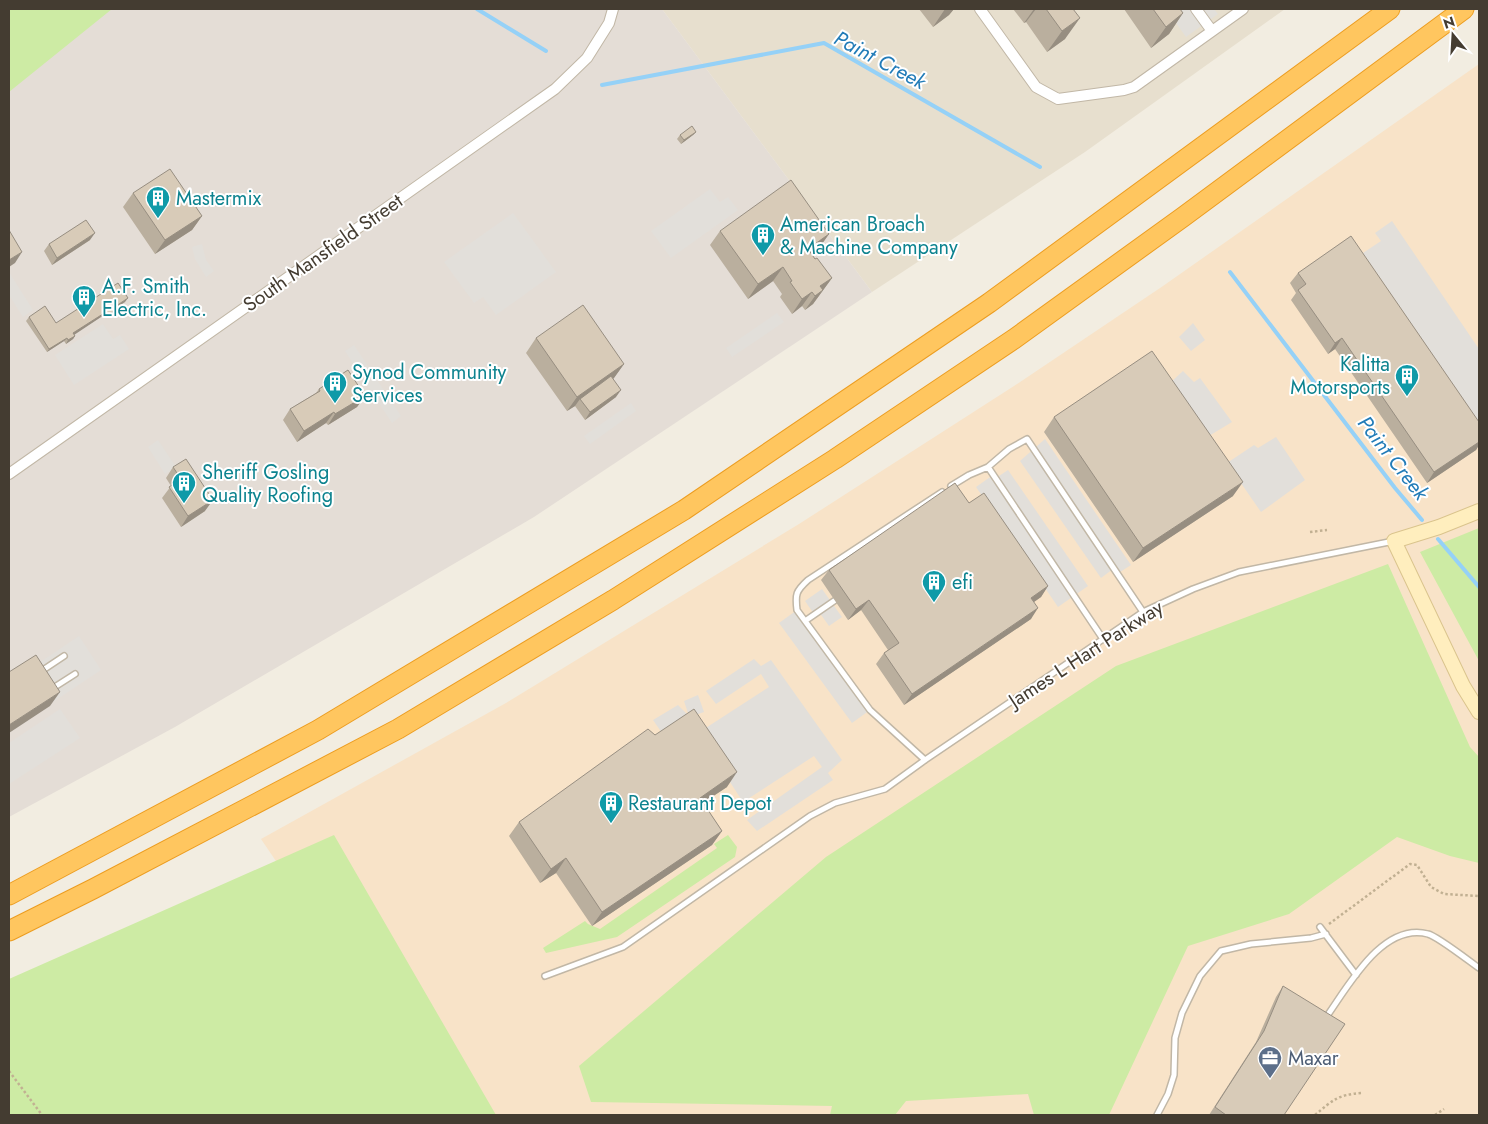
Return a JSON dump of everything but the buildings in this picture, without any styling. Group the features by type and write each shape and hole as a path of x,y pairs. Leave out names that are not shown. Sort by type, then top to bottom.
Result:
{"highway":[{"path":"9,895 318,730 684,510 989,303 1390,9"},
{"path":"9,931 398,729 613,600 835,459 1014,339 1183,217 1464,9"}],"street":[{"name":"South Mansfield Street","path":"9,474 555,89 587,58 609,23 613,9"},
{"path":"980,9 1036,87 1058,99 1134,87 1243,9"},
{"path":"1196,9 1212,31"},
{"name":"James L Hart Parkway","path":"1394,541 1439,527 1479,511"},
{"path":"1394,541 1463,686 1479,712"}],"lane":[{"path":"925,760 870,710 797,610 796,598 798,589 803,585 969,474 988,468 1009,449 1027,439 1142,612"},
{"path":"988,468 1103,639"},
{"name":"James L Hart Parkway","path":"545,976 623,947 810,816 835,803 884,789 1142,612 1193,589 1239,572 1394,541"},
{"path":"805,621 834,601"},
{"path":"38,674 64,656"},
{"path":"48,691 75,674"},
{"path":"1320,927 1356,975"},
{"path":"1327,1016 1366,961 1382,946 1406,933 1429,934 1479,968"},
{"path":"1156,1115 1168,1094 1174,1075 1176,1038 1182,1013 1200,976 1221,951 1251,944 1311,938 1326,934"}],"path":[{"path":"1310,532 1327,530"},
{"path":"1320,927 1333,922 1410,864 1417,865 1431,887 1444,894 1479,896"},
{"path":"9,1071 42,1115"},
{"path":"1315,1115 1333,1100 1345,1094 1362,1093"},
{"path":"1435,1115 1444,1109"}],"shaded area":[{"path":"111,9 662,9 872,292 534,517 175,727 9,817 9,89"},
{"path":"662,9 1285,9 1085,152 872,292"},
{"path":"1166,9 1214,9 1218,14 1186,37"},
{"path":"1479,64 1479,1115 448,1115 261,839 506,703 799,524 1014,386 1163,286"},
{"path":"710,189 720,202 728,197 738,210 671,258 651,231"},
{"path":"513,213 556,272 496,315 483,297 474,303 444,262"},
{"path":"1392,221 1479,349 1479,422 1363,253 1381,241 1375,233"},
{"path":"202,244 206,260 214,271 206,277 195,259 192,247"},
{"path":"9,272 33,310 23,317 9,295"},
{"path":"777,313 784,322 732,357 726,348"},
{"path":"1193,323 1205,340 1191,351 1179,337"},
{"path":"103,324 113,339 120,335 129,349 74,385 55,355"},
{"path":"354,345 401,416 392,423 345,351"},
{"path":"1183,371 1194,382 1200,378 1232,422 1199,442 1170,383"},
{"path":"631,403 636,411 590,444 584,436"},
{"path":"1276,437 1305,480 1261,512 1227,463 1254,445 1258,448"},
{"path":"1045,439 1131,565 1117,574 1113,569 1101,578 1020,461"},
{"path":"158,440 176,467 165,474 148,447"},
{"path":"1008,470 1088,586 1058,607 976,487 993,475 996,478"},
{"path":"822,589 842,617 829,626 819,612 814,614 805,601"},
{"path":"797,610 870,710 852,723 779,623"},
{"path":"79,636 101,670 53,702 30,669"},
{"path":"754,659 761,666 771,660 842,760 828,773 833,780 757,831 747,820 822,767 814,756 743,802 698,733 769,687 761,674 716,704 706,691"},
{"path":"698,695 704,712 690,717 662,733 653,720 678,705 689,716 684,701"},
{"path":"60,709 80,738 9,784 9,743"}],"green space":[{"path":"9,9 112,9 9,92"},
{"path":"1479,528 1479,661 1420,552"},
{"path":"1388,564 1470,747 1479,757 1479,863 1450,856 1397,837 1289,914 1188,946 1109,1115 1034,1115 1028,1094 906,1101 895,1115 830,1115 832,1106 591,1102 579,1066 826,857 1116,666"},
{"path":"334,835 496,1115 9,1115 9,979"},
{"path":"728,835 737,847 735,857 617,937 546,953 543,948 585,921 600,929 717,848 714,844"}],"waterway":[{"name":"Paint Creek","path":"477,9 546,51"},
{"name":"Paint Creek","path":"602,85 824,43 1040,167"},
{"name":"Paint Creek","path":"1230,272 1395,488 1422,520"},
{"name":"Paint Creek","path":"1438,539 1479,587"}],"place":[{"name":"Mastermix","path":"158,219"},
{"name":"American Broach & Machine Company","path":"763,256"},
{"name":"A.F. Smith Electric, Inc.","path":"84,318"},
{"name":"Kalitta Motorsports","path":"1407,397"},
{"name":"Synod Community Services","path":"335,404"},
{"name":"Sheriff Gosling Quality Roofing","path":"184,504"},
{"name":"efi","path":"934,603"},
{"name":"Restaurant Depot","path":"611,824"},
{"name":"Maxar","path":"1270,1079"}]}
